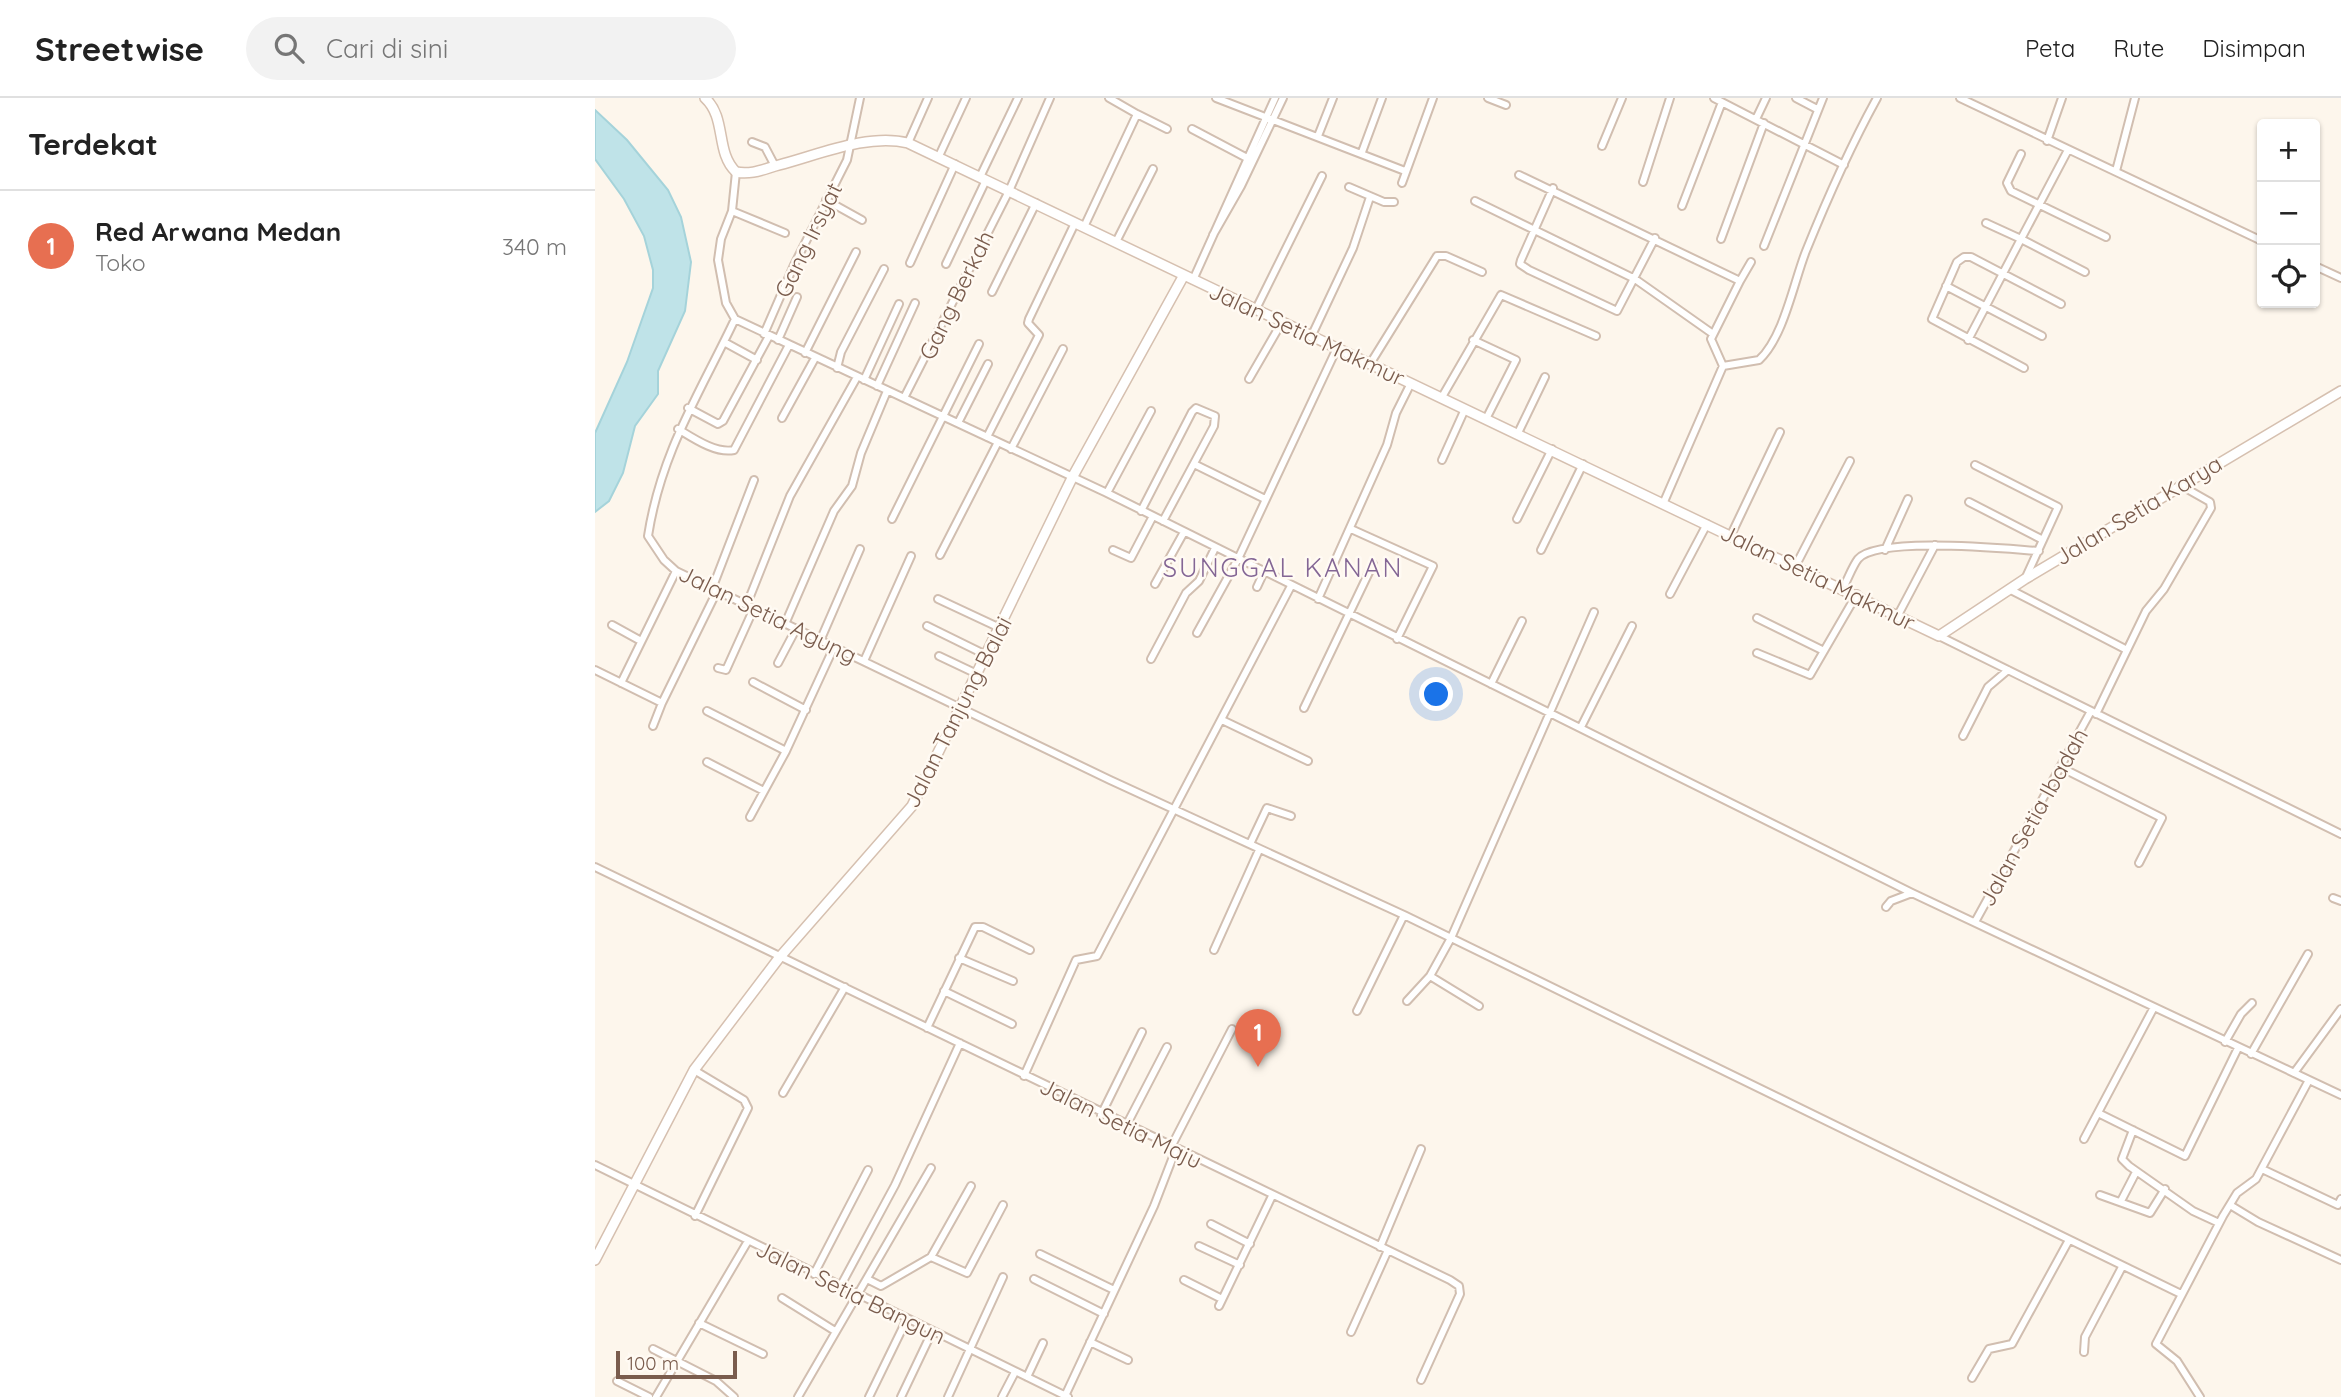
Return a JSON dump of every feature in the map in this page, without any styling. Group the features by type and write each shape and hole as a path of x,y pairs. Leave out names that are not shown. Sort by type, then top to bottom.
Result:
{"main road":[{"path":"705,98 716,112 725,156 736,172"},
{"name":"Jalan Setia Makmur","path":"736,172 746,174 850,147 893,140 908,143 1857,594 1939,636"},
{"name":"Jalan Tanjung Balai","path":"595,1259 694,1070 779,958 912,806 1073,476 1188,277"},
{"name":"Jalan Setia Karya","path":"1939,636 2025,579 2341,391"}],"street":[{"name":"Gang Irsyat","path":"688,408 718,424 723,421 757,360 847,160 860,98"},
{"path":"908,143 928,98"},
{"path":"939,156 966,98"},
{"path":"946,264 1018,98"},
{"name":"Gang Berkah","path":"904,398 1009,191 1050,98"},
{"path":"1109,98 1167,128"},
{"path":"1216,98 1362,152 1405,171"},
{"path":"1188,277 1213,235 1271,119 1275,98"},
{"path":"1238,185 1247,158 1283,98"},
{"path":"1318,136 1333,98"},
{"path":"1362,152 1382,98"},
{"path":"1402,183 1433,98"},
{"path":"1487,98 1506,105"},
{"path":"1602,146 1622,98"},
{"path":"1643,182 1670,98"},
{"path":"1714,98 1844,164"},
{"path":"1756,119 1766,98"},
{"path":"1796,98 1817,109"},
{"path":"1764,246 1823,98"},
{"path":"1723,366 1759,360 1769,347 1793,295 1805,254 1844,164 1877,98"},
{"path":"1959,98 2257,239"},
{"path":"2047,141 2062,98"},
{"path":"2116,171 2135,98"},
{"path":"1682,206 1722,102"},
{"path":"987,437 1039,335 1028,323 1029,318 1137,114"},
{"path":"1721,239 1764,123"},
{"path":"1192,129 1247,158"},
{"path":"753,142 765,147 775,166"},
{"path":"1968,340 2068,150"},
{"path":"2021,154 2007,187 2106,237"},
{"path":"910,263 955,164"},
{"path":"1116,243 1153,169"},
{"path":"736,172 732,211 721,239 718,260 726,303 736,319 1073,476 1912,893 2153,1009 2341,1095"},
{"path":"1519,174 1553,188 1740,281"},
{"path":"1256,309 1322,176"},
{"path":"1349,187 1370,197 1394,202"},
{"path":"1553,188 1520,264 1612,311 1620,307 1655,238"},
{"path":"1312,335 1353,248 1370,197"},
{"path":"827,200 862,220"},
{"path":"1475,201 1635,279 1713,334"},
{"path":"992,292 1036,204"},
{"path":"732,211 785,233"},
{"path":"1986,223 2085,272"},
{"path":"805,353 856,252"},
{"path":"1370,364 1439,256 1446,256 1482,272"},
{"path":"2024,368 1933,319 1957,262 1964,257 2061,304"},
{"path":"1723,366 1713,346 1713,334 1751,262"},
{"path":"2320,268 2341,278"},
{"path":"837,368 844,345 884,269"},
{"path":"1946,286 2042,336"},
{"path":"1442,397 1500,295 1596,336"},
{"path":"778,340 797,297"},
{"path":"877,386 915,303"},
{"path":"718,668 726,670 790,496 861,379 899,304"},
{"name":"Jalan Setia Agung","path":"736,319 678,429 648,536 664,560 676,572 1259,850 1404,915 2181,1294"},
{"path":"1249,379 1282,322"},
{"path":"1473,340 1516,360 1486,419"},
{"path":"724,342 757,360"},
{"path":"892,519 979,344"},
{"path":"678,429 715,447 734,450 789,345"},
{"path":"1197,633 1237,559 1337,348"},
{"path":"1011,449 1063,349"},
{"path":"782,418 815,358"},
{"path":"958,424 988,364"},
{"path":"1663,503 1723,366"},
{"path":"1518,433 1545,377"},
{"path":"1318,599 1351,528 1411,383"},
{"path":"785,624 834,511 852,486 861,453 887,391"},
{"path":"1141,510 1172,448 1196,408 1209,412 1215,421 1163,521"},
{"path":"1442,460 1465,409"},
{"path":"1107,493 1151,411"},
{"path":"1731,535 1780,432"},
{"path":"940,555 998,442"},
{"path":"1517,519 1552,449"},
{"path":"1796,565 1850,461"},
{"path":"1194,464 1265,499"},
{"path":"1541,550 1583,464"},
{"path":"1975,465 2055,503 2058,510 2025,579"},
{"path":"653,726 715,590 754,480"},
{"name":"Jalan Setia Ibadah","path":"1975,922 2060,767 2094,713 2154,597 2164,589 2211,508 2210,502 2181,485"},
{"path":"1885,550 1908,499"},
{"path":"1969,502 2043,540"},
{"path":"1113,550 1131,558 1153,516"},
{"path":"1669,594 1707,524"},
{"path":"1351,528 1433,566 1397,639"},
{"path":"1155,584 1184,532"},
{"path":"1843,588 1858,559 1866,554 1885,550 1912,545 1935,545 2039,551"},
{"path":"1898,615 1935,545"},
{"path":"1151,659 1186,593 1199,581 1215,548"},
{"path":"820,640 860,549"},
{"path":"864,661 912,556"},
{"path":"1304,708 1373,564"},
{"path":"621,684 676,572"},
{"path":"1257,587 1265,572"},
{"path":"1024,1076 1076,960 1097,956 1291,586"},
{"path":"2009,589 2127,650"},
{"path":"1757,653 1808,676 1857,594"},
{"path":"938,599 1000,628"},
{"path":"1408,1001 1430,976 1451,938 1594,612"},
{"path":"1757,618 1824,651"},
{"path":"1491,684 1521,621"},
{"path":"612,625 641,641"},
{"path":"1581,727 1632,625"},
{"path":"927,626 986,656"},
{"path":"778,663 796,629"},
{"path":"1939,636 2341,834"},
{"path":"750,817 786,751 834,647"},
{"path":"939,656 977,674"},
{"path":"595,670 662,703"},
{"path":"1963,736 1989,687 2008,670"},
{"path":"753,682 806,710"},
{"path":"707,711 786,751"},
{"path":"1222,720 1308,761"},
{"path":"707,762 764,791"},
{"path":"2060,767 2162,818 2139,863"},
{"path":"1250,844 1267,807 1291,816"},
{"path":"1214,950 1259,850"},
{"name":"Jalan Setia Maju","path":"596,869 960,1043 1101,1115 1450,1280 1460,1290 1421,1380"},
{"path":"1886,907 1891,901 1912,893"},
{"path":"2333,898 2341,901"},
{"path":"1357,1011 1404,915"},
{"path":"927,1028 973,929 978,926 1030,950"},
{"path":"2251,1054 2308,954"},
{"path":"959,958 1013,981"},
{"path":"1430,976 1479,1006"},
{"path":"783,1093 845,987"},
{"path":"944,991 1012,1024"},
{"path":"2225,1042 2241,1014 2252,1003"},
{"path":"2084,1139 2153,1009"},
{"path":"2294,1073 2341,1009"},
{"path":"1067,1396 1154,1206 1173,1148 1231,1029"},
{"path":"1101,1115 1142,1032"},
{"path":"840,1287 895,1185 960,1043"},
{"path":"1126,1126 1167,1047"},
{"path":"2098,1113 2182,1156 2188,1155 2238,1048"},
{"path":"694,1070 744,1100 748,1108 695,1216"},
{"path":"2200,1397 2177,1361 2155,1346 2229,1205 2262,1168 2309,1080"},
{"path":"2133,1130 2122,1158 2136,1172 2165,1189 2193,1211 2219,1223"},
{"path":"1380,1247 1421,1149"},
{"name":"Jalan Setia Bangun","path":"595,1165 857,1296 1067,1396"},
{"path":"798,1397 931,1167"},
{"path":"2262,1168 2338,1205 2341,1199"},
{"path":"814,1274 868,1170"},
{"path":"2121,1201 2136,1172"},
{"path":"867,1279 881,1286 932,1257 971,1186"},
{"path":"2100,1195 2113,1202 2121,1201 2150,1213 2165,1189"},
{"path":"1184,1280 1221,1303 1272,1196"},
{"path":"932,1257 967,1273 1003,1205"},
{"path":"2229,1205 2258,1222 2341,1260"},
{"path":"1211,1224 1250,1244"},
{"path":"1972,1378 1990,1349 2012,1344 2069,1240"},
{"path":"656,1397 748,1241"},
{"path":"1199,1246 1240,1265"},
{"path":"1351,1332 1388,1251"},
{"path":"1040,1254 1114,1290"},
{"path":"2084,1352 2085,1337 2122,1267"},
{"path":"948,1397 1003,1277"},
{"path":"1034,1279 1104,1314"},
{"path":"782,1298 835,1331"},
{"path":"869,1397 907,1319"},
{"path":"699,1323 763,1353"},
{"path":"901,1397 932,1332"},
{"path":"1090,1342 1128,1360"},
{"path":"1027,1377 1043,1343"},
{"path":"653,1349 716,1381 734,1397"},
{"path":"1002,1397 1015,1372"},
{"path":"618,1381 649,1397"},
{"path":"1043,1397 1047,1387"}],"water":[{"path":"595,110 627,140 668,190 681,217 691,262 685,311 658,371 658,394 635,426 623,473 609,501 595,512 595,433 627,362 653,288 653,270 644,236 624,199 595,159"}],"place":[{"name":"Red Arwana Medan","path":"1258,1067"}],"district":[{"name":"SUNGGAL KANAN","path":"1283,567"}]}
